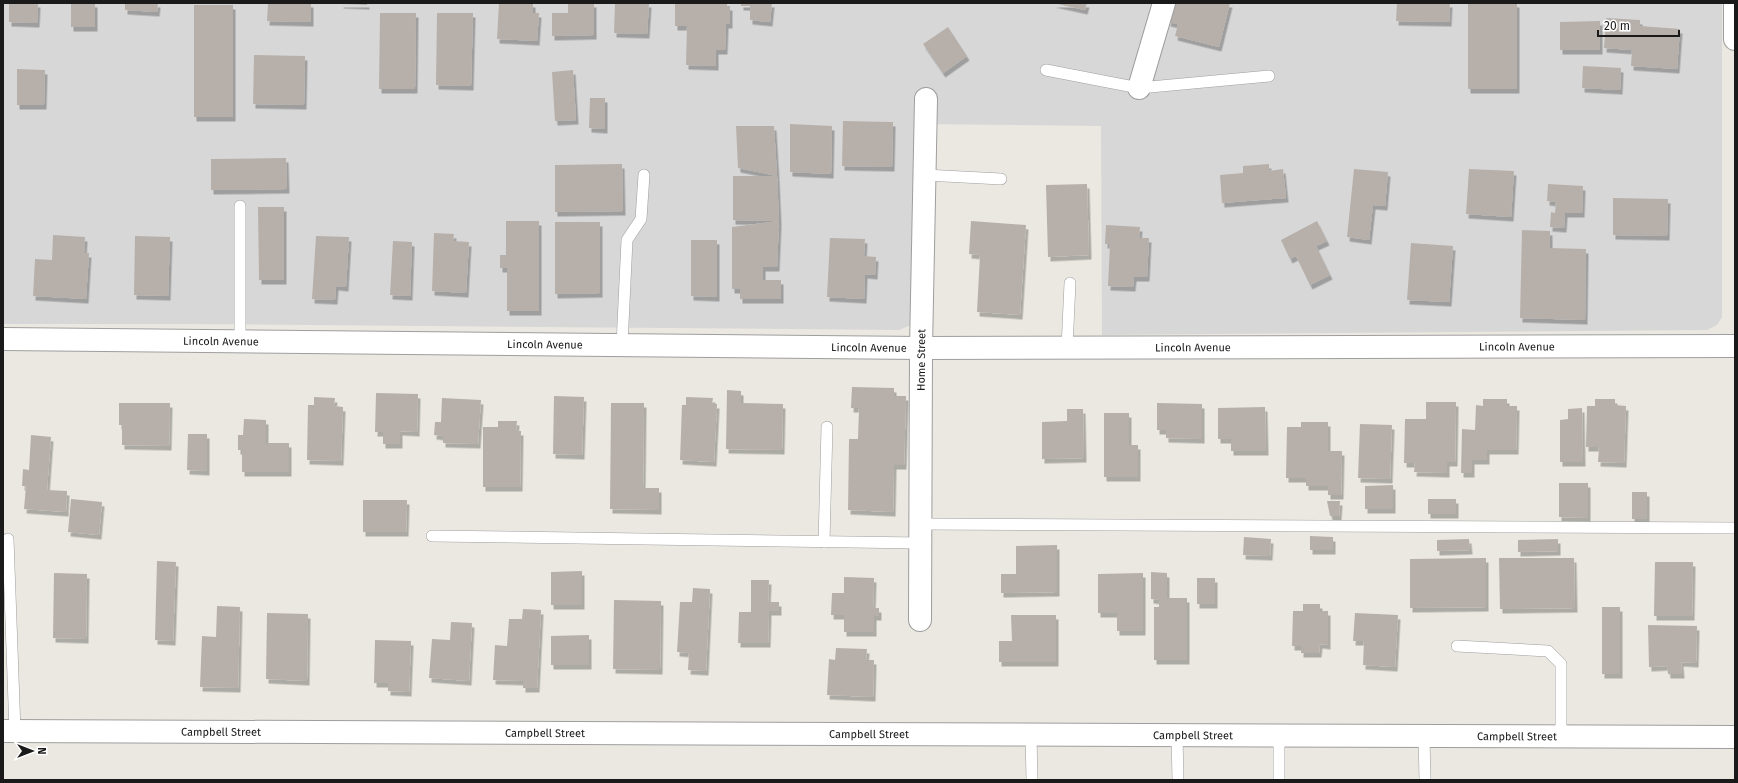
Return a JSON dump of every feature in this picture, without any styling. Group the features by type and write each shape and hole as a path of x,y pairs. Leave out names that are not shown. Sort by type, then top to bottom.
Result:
{"street":[{"path":"1139,88 1164,3"},
{"path":"1735,3 1735,39"},
{"name":"Home Street","path":"920,620 921,348 926,100"},
{"name":"Lincoln Avenue","path":"3,339 921,348 1735,346"},
{"name":"Campbell Street","path":"9,731 1735,737"}],"lane":[{"path":"1046,70 1139,88 1269,76"},
{"path":"622,345 627,240 642,219 644,175"},
{"path":"925,175 1001,179"},
{"path":"240,206 240,342"},
{"path":"1067,348 1070,284"},
{"path":"824,542 827,427"},
{"path":"432,536 824,542 920,534 1735,528"},
{"path":"8,539 9,731"},
{"path":"1457,646 1548,651 1561,664 1561,736"},
{"path":"1031,735 1032,780"},
{"path":"1177,735 1178,780"},
{"path":"1279,735 1279,780"},
{"path":"1424,736 1425,780"}],"shaded area":[{"path":"3,3 1722,3 1722,317 1717,325 1707,330 1102,335 1101,126 918,124 915,314 909,326 899,330 189,324 3,324"}],"building":[{"path":"9,3 38,3 37,23 9,22"},
{"path":"71,3 95,3 95,27 71,27"},
{"path":"125,3 158,3 157,12 125,10"},
{"path":"268,3 311,3 311,22 267,21"},
{"path":"367,3 367,5 341,4"},
{"path":"499,3 533,3 533,13 539,13 537,41 497,39"},
{"path":"568,3 594,3 594,35 552,36 552,13 568,13"},
{"path":"615,3 649,3 647,34 614,33"},
{"path":"727,3 727,6 730,6 730,24 726,24 725,50 716,50 716,66 686,65 687,26 675,26 675,4"},
{"path":"741,3 772,3 770,22 750,20 750,6 741,6"},
{"path":"1053,3 1087,3 1085,10"},
{"path":"1173,3 1230,3 1219,47 1175,36 1178,24 1168,22"},
{"path":"1397,3 1450,3 1449,22 1396,21"},
{"path":"1468,3 1517,3 1517,89 1468,89"},
{"path":"194,5 233,5 233,117 194,117"},
{"path":"380,13 416,13 415,89 379,89"},
{"path":"437,13 473,13 471,86 436,85"},
{"path":"1606,18 1640,20 1640,26 1680,29 1677,69 1631,66 1632,50 1604,48"},
{"path":"1600,21 1600,50 1560,50 1560,22"},
{"path":"948,27 967,56 943,73 923,44"},
{"path":"254,55 305,56 304,105 253,104"},
{"path":"1583,66 1621,68 1620,90 1582,88"},
{"path":"17,69 45,70 44,105 17,105"},
{"path":"573,70 576,120 555,121 552,72"},
{"path":"590,98 605,98 605,129 589,128"},
{"path":"843,121 893,122 892,167 842,166"},
{"path":"790,124 832,126 831,174 790,172"},
{"path":"736,126 774,126 777,176 738,168"},
{"path":"286,158 287,189 211,190 211,159"},
{"path":"622,164 623,211 555,212 555,165"},
{"path":"1269,164 1269,171 1283,169 1286,198 1222,203 1220,175 1243,173 1243,166"},
{"path":"1354,169 1388,172 1385,206 1373,205 1369,240 1347,237"},
{"path":"1469,169 1514,171 1511,217 1466,214"},
{"path":"733,176 777,176 779,221 733,220"},
{"path":"1087,184 1089,255 1048,257 1046,185"},
{"path":"1548,184 1583,186 1582,213 1565,213 1564,228 1550,227 1551,212 1555,213 1556,202 1547,201"},
{"path":"1613,198 1668,199 1667,236 1613,235"},
{"path":"258,207 284,207 284,280 259,280"},
{"path":"506,221 539,221 539,311 507,311 507,268 500,268 500,255 506,255"},
{"path":"779,221 777,267 763,267 763,280 781,280 781,299 740,299 740,289 732,289 732,227"},
{"path":"971,221 1026,225 1020,315 977,312 980,255 969,254"},
{"path":"1317,221 1327,241 1316,246 1330,275 1310,285 1296,256 1290,259 1281,240"},
{"path":"555,222 600,222 600,293 555,294"},
{"path":"1106,225 1140,227 1139,238 1149,238 1147,277 1134,277 1133,287 1108,286 1110,244 1105,244"},
{"path":"1522,230 1550,231 1550,248 1586,249 1585,320 1520,318"},
{"path":"434,233 454,234 453,241 469,242 466,293 432,291"},
{"path":"53,235 85,237 84,253 89,253 86,299 33,296 35,259 52,260"},
{"path":"135,236 170,237 168,296 134,295"},
{"path":"316,236 349,237 346,287 336,286 335,300 312,299"},
{"path":"830,238 865,239 864,256 876,257 875,275 865,274 864,299 827,297"},
{"path":"691,240 717,240 717,297 691,296"},
{"path":"393,241 412,242 410,296 390,295"},
{"path":"1411,243 1453,246 1449,302 1407,300"},
{"path":"852,387 894,388 894,396 906,396 904,465 894,465 893,512 848,510 849,439 858,439 859,408 851,408"},
{"path":"727,390 741,391 741,403 783,404 782,450 726,449"},
{"path":"376,393 418,394 417,432 400,431 400,444 383,444 383,432 375,432"},
{"path":"554,396 584,397 582,455 553,454"},
{"path":"314,397 335,398 334,406 343,407 341,461 307,460 308,405 314,405"},
{"path":"686,397 713,398 712,404 717,404 714,462 680,460 682,405 686,405"},
{"path":"442,398 481,400 478,444 443,443 443,436 434,435 435,422 441,422"},
{"path":"1483,399 1507,399 1507,406 1517,406 1516,450 1487,450 1487,460 1472,460 1472,473 1461,473 1462,429 1475,430 1476,405 1483,406"},
{"path":"1595,399 1615,399 1615,405 1626,406 1624,463 1598,462 1599,447 1586,447 1587,406 1595,406"},
{"path":"1426,402 1456,402 1455,462 1447,462 1447,473 1414,472 1415,463 1404,463 1405,419 1426,419"},
{"path":"119,403 170,403 169,446 122,445 122,425 119,425"},
{"path":"611,403 644,403 643,488 659,488 659,510 610,509"},
{"path":"1157,403 1202,404 1202,439 1166,438 1166,430 1157,430"},
{"path":"1265,407 1266,451 1231,451 1231,439 1218,439 1218,408"},
{"path":"1582,408 1583,462 1560,462 1560,420 1568,419 1568,409"},
{"path":"1067,409 1083,409 1084,458 1042,459 1042,422 1067,421"},
{"path":"1104,413 1129,413 1129,445 1138,445 1138,477 1104,477"},
{"path":"244,419 266,420 266,443 289,443 289,472 242,472 242,450 238,450 238,435 243,435"},
{"path":"498,421 517,421 516,431 521,431 520,487 483,487 483,427 498,427"},
{"path":"1301,422 1328,422 1328,451 1342,451 1341,495 1328,495 1328,486 1306,486 1306,478 1286,478 1287,427 1301,427"},
{"path":"1360,424 1392,425 1390,479 1358,478"},
{"path":"188,434 207,434 207,471 187,470"},
{"path":"31,435 51,437 47,490 67,491 66,512 24,509 26,486 22,486 23,469 29,470"},
{"path":"1559,483 1588,483 1588,518 1559,517"},
{"path":"1393,485 1393,509 1365,509 1365,486"},
{"path":"1632,492 1647,492 1647,519 1632,519"},
{"path":"71,499 102,502 99,535 68,532"},
{"path":"1428,499 1456,499 1456,514 1428,514"},
{"path":"363,500 407,500 406,532 363,532"},
{"path":"1327,501 1340,501 1339,516 1330,516"},
{"path":"1310,536 1333,537 1333,550 1310,550"},
{"path":"1244,537 1271,539 1270,556 1243,555"},
{"path":"1469,539 1470,550 1437,551 1437,540"},
{"path":"1558,539 1558,551 1518,552 1518,540"},
{"path":"1057,545 1057,592 1001,593 1001,574 1016,574 1016,546"},
{"path":"1486,558 1486,607 1410,608 1410,559"},
{"path":"1499,558 1574,558 1575,608 1500,609"},
{"path":"157,561 176,562 173,641 155,640"},
{"path":"1655,562 1693,562 1692,616 1654,616"},
{"path":"582,571 582,605 551,605 551,572"},
{"path":"1151,572 1167,573 1167,598 1187,598 1187,660 1154,660 1154,607 1159,607 1159,600 1151,599"},
{"path":"54,573 87,574 86,639 53,638"},
{"path":"1143,573 1143,631 1117,631 1117,613 1098,613 1098,574"},
{"path":"844,577 874,578 873,608 879,608 879,616 874,616 874,632 844,632 844,615 831,615 832,593 844,593"},
{"path":"1197,578 1215,578 1215,604 1197,604"},
{"path":"751,580 769,580 768,602 779,602 779,611 769,611 768,643 738,643 739,612 751,612"},
{"path":"693,588 710,589 706,671 688,670 689,653 677,652 680,602 692,602"},
{"path":"614,600 661,601 660,670 613,669"},
{"path":"1303,604 1320,604 1320,611 1328,611 1328,645 1320,644 1319,653 1301,653 1301,646 1292,646 1293,611 1303,611"},
{"path":"217,606 240,607 238,688 200,687 202,636 216,637"},
{"path":"1602,607 1620,607 1620,674 1602,674"},
{"path":"523,609 541,610 537,688 523,688 523,681 493,680 495,645 507,646 509,619 522,619"},
{"path":"267,613 308,614 307,681 266,679"},
{"path":"1355,613 1398,615 1395,667 1363,665 1364,641 1353,641"},
{"path":"1011,615 1056,615 1056,662 999,662 999,641 1012,641"},
{"path":"451,622 472,623 469,681 429,678 432,639 450,640"},
{"path":"1648,625 1697,626 1696,663 1681,662 1682,674 1668,674 1667,666 1649,667"},
{"path":"589,635 589,665 551,665 551,636"},
{"path":"375,640 411,641 409,692 388,691 388,683 374,683"},
{"path":"836,648 867,649 866,660 874,660 873,697 827,695 829,659 835,660"}]}
